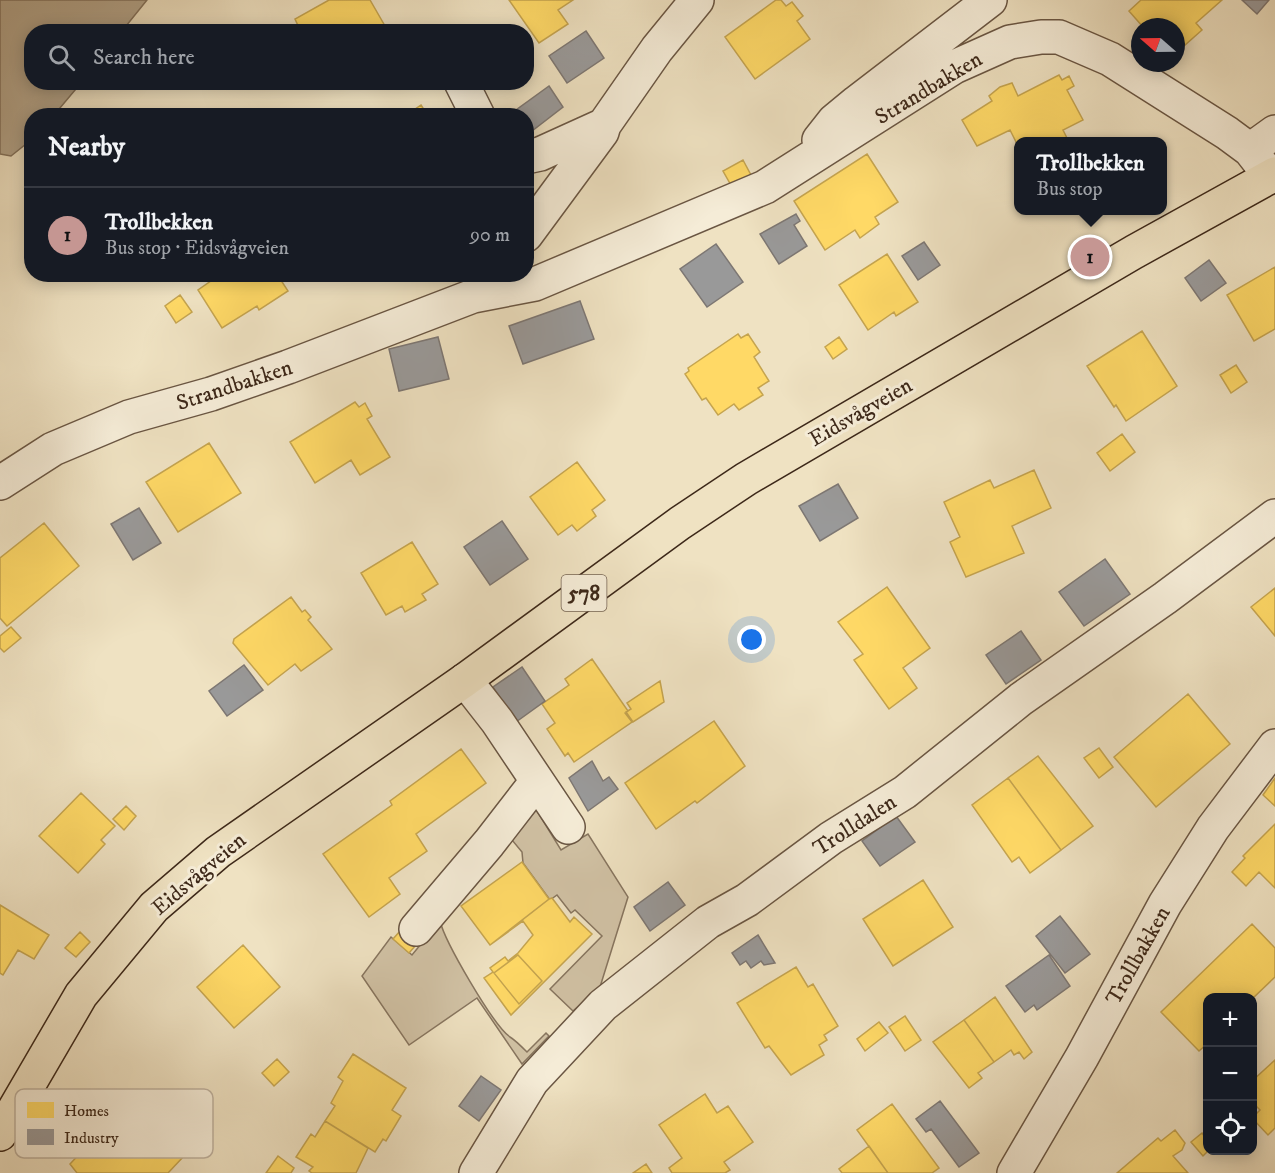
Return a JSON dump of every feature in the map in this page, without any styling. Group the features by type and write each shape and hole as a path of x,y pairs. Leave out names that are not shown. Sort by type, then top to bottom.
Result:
{"main road":[{"name":"Eidsvågveien","path":"26,1089 81,995 154,907 218,852 465,680 680,523 756,473 1134,252 1273,175"},
{"name":"Eidsvågveien","path":"0,1134 15,1108"}],"street":[{"path":"534,224 602,132 604,125 657,49 697,0"},
{"name":"Strandbakken","path":"803,163 842,115 990,0"},
{"name":"Strandbakken","path":"0,483 54,449 129,417 211,394 288,367 473,285 535,284 765,187 954,67 1010,42 1041,37 1059,37 1110,60 1227,133 1263,141 1273,175"},
{"path":"465,90 474,108"},
{"path":"534,155 604,125"},
{"name":"Trolldalen","path":"476,1173 532,1082 603,1005 708,922 747,900 831,838 905,792 1021,699 1165,598 1275,516"},
{"path":"465,680 497,721 568,827"},
{"name":"Trollbakken","path":"1014,1173 1077,1066 1164,904 1213,828 1275,746"},
{"path":"416,929 489,843 537,781"}],"shaded area":[{"path":"0,0 147,0 128,24 24,24 24,90 75,90 60,108 24,108 24,146 11,156 0,154"},
{"path":"534,806 561,850 588,834 628,897 600,987 573,1011 550,989 602,936 575,910 571,913 557,895 550,900 523,863 522,852 507,834"},
{"path":"440,921 470,982 502,1029 527,1052 546,1033 549,1036 522,1064 477,998 409,1045 362,976 391,937 412,955"}],"building: Homes":[{"path":"329,0 370,0 384,24 297,24 295,19"},
{"path":"509,0 573,0 558,10 568,24 539,43 534,36 534,24 526,24"},
{"path":"776,0 781,0 786,6 792,2 803,16 797,21 810,39 755,79 725,37"},
{"path":"1141,0 1222,0 1196,23 1202,30 1185,45 1185,18 1135,18 1129,11"},
{"path":"1059,75 1062,80 1069,76 1074,86 1067,90 1083,120 1063,130 1066,137 1014,138 1010,130 977,146 962,120 992,101 989,96 1000,87 1012,83 1018,96"},
{"path":"867,154 898,202 875,217 879,224 860,238 855,230 825,250 794,201"},
{"path":"743,160 752,177 732,187 723,171"},
{"path":"887,254 918,302 896,316 894,312 868,330 839,285"},
{"path":"1275,267 1275,329 1254,341 1227,295"},
{"path":"210,282 282,282 288,291 259,310 257,306 222,328 198,290"},
{"path":"180,295 192,312 176,323 165,306"},
{"path":"1142,331 1177,386 1126,421 1087,366"},
{"path":"738,334 741,338 748,334 760,352 754,357 769,381 758,388 763,395 739,410 734,404 718,415 706,398 702,400 685,374 689,371 688,368"},
{"path":"839,337 847,349 833,359 825,347"},
{"path":"1236,365 1247,382 1231,393 1220,375"},
{"path":"355,402 359,407 365,403 372,416 367,419 390,457 360,475 351,460 315,483 290,442"},
{"path":"1122,434 1135,452 1110,471 1097,453"},
{"path":"209,443 241,493 178,532 146,482"},
{"path":"577,462 605,500 592,510 596,516 577,531 572,525 558,535 530,497"},
{"path":"1034,470 1051,508 1012,526 1024,553 966,577 950,542 960,537 944,502 990,480 994,488"},
{"path":"44,523 79,566 7,626 0,618 0,558"},
{"path":"412,542 438,584 422,594 426,600 405,612 402,606 386,615 361,573"},
{"path":"887,587 930,648 903,668 917,688 889,709 854,660 863,654 838,622"},
{"path":"1275,588 1275,636 1251,607"},
{"path":"291,597 302,612 305,610 311,617 308,620 332,649 301,671 295,664 268,685 233,643 234,639"},
{"path":"11,627 21,638 4,652 0,648 0,636"},
{"path":"592,659 628,711 625,713 632,722 574,762 568,753 565,756 547,729 555,723 542,704 569,685 565,679"},
{"path":"660,681 664,702 633,722 626,712 631,709 627,703"},
{"path":"1188,694 1230,744 1156,807 1114,757"},
{"path":"714,721 745,766 697,803 695,801 656,829 625,783"},
{"path":"1099,748 1113,767 1099,778 1084,758"},
{"path":"461,749 486,783 416,834 427,851 389,878 400,894 369,917 323,854 392,805 390,801"},
{"path":"1038,756 1093,826 1061,850 1008,778"},
{"path":"1008,778 1061,850 1030,873 1019,857 1012,862 972,805"},
{"path":"1275,778 1275,806 1263,795"},
{"path":"81,793 115,826 101,840 105,844 78,873 39,836"},
{"path":"126,806 136,816 124,830 113,819"},
{"path":"1275,824 1275,888 1259,872 1246,886 1232,872 1245,858 1243,856"},
{"path":"522,862 549,899 552,898 570,922 574,917 592,934 511,1015 484,978 493,972 490,968 505,957 508,961 518,953 533,935 523,921 490,945 461,906"},
{"path":"522,862 549,899 490,945 461,906"},
{"path":"923,880 953,927 893,966 863,919"},
{"path":"0,905 49,935 34,959 18,950 3,975 0,973"},
{"path":"408,922 424,936 409,953 393,939"},
{"path":"1252,924 1275,948 1275,977 1257,994 1203,993 1203,1047 1199,1051 1161,1012"},
{"path":"80,932 90,942 76,957 65,948"},
{"path":"243,945 280,987 234,1028 197,987"},
{"path":"518,955 542,981 519,1004 494,973"},
{"path":"796,967 808,987 813,984 838,1026 824,1035 827,1040 819,1045 824,1055 791,1075 769,1046 765,1048 737,1003"},
{"path":"995,997 1032,1052 1024,1059 1019,1052 1014,1055 1011,1050 994,1062 964,1020"},
{"path":"905,1016 921,1040 905,1051 889,1027"},
{"path":"964,1020 994,1062 978,1073 982,1078 969,1088 933,1042"},
{"path":"879,1022 888,1033 865,1051 857,1039"},
{"path":"353,1054 406,1088 392,1110 401,1116 386,1141 383,1139 375,1152 325,1121 335,1106 331,1103 343,1081 338,1077"},
{"path":"277,1059 289,1072 274,1086 262,1073"},
{"path":"1275,1060 1275,1128 1268,1135 1257,1123 1257,1113 1260,1110 1257,1107 1257,1076"},
{"path":"705,1094 717,1113 728,1106 753,1142 724,1162 730,1170 725,1173 672,1173 669,1168 682,1158 659,1125"},
{"path":"892,1104 939,1168 932,1173 888,1173 857,1130"},
{"path":"325,1121 368,1148 356,1173 312,1173 309,1171 313,1167 296,1157 311,1134 315,1137"},
{"path":"1175,1130 1185,1143 1182,1150 1173,1156 1188,1173 1117,1173 1158,1138 1161,1141"},
{"path":"1202,1133 1203,1156 1191,1142"},
{"path":"869,1146 888,1173 842,1173 839,1169"},
{"path":"278,1156 294,1168 291,1173 266,1173"},
{"path":"76,1158 182,1158 168,1173 77,1173 70,1164"},
{"path":"646,1164 652,1173 633,1173"}],"building: Industry":[{"path":"1242,0 1269,0 1257,14"},
{"path":"586,31 604,58 567,83 549,56"},
{"path":"549,86 563,107 534,129 534,108 519,108"},
{"path":"796,214 800,221 794,225 807,246 779,264 760,234"},
{"path":"924,242 940,265 918,280 902,256"},
{"path":"716,244 743,282 707,307 680,269"},
{"path":"1209,260 1226,283 1201,301 1185,278"},
{"path":"580,301 594,339 523,364 509,326"},
{"path":"438,337 449,379 399,391 389,349"},
{"path":"838,484 858,518 820,541 799,506"},
{"path":"139,508 161,543 133,560 111,524"},
{"path":"502,521 528,559 490,585 464,547"},
{"path":"1105,559 1130,594 1084,626 1059,592"},
{"path":"1021,631 1041,660 1006,684 986,655"},
{"path":"244,665 263,690 227,716 209,691"},
{"path":"522,667 545,701 516,722 493,687"},
{"path":"592,761 603,781 609,777 618,789 588,811 569,778"},
{"path":"896,816 915,842 880,866 862,841"},
{"path":"668,882 685,905 650,931 634,907"},
{"path":"1060,916 1090,954 1065,973 1036,936"},
{"path":"758,935 775,963 764,965 761,961 751,968 746,961 740,965 732,953"},
{"path":"1049,955 1070,986 1037,1010 1034,1005 1025,1012 1006,986"},
{"path":"481,1076 501,1090 479,1121 459,1106"},
{"path":"940,1101 979,1153 959,1167 931,1129 926,1132 916,1119"}],"place":[{"name":"Trollbekken","path":"1090,257"}]}
